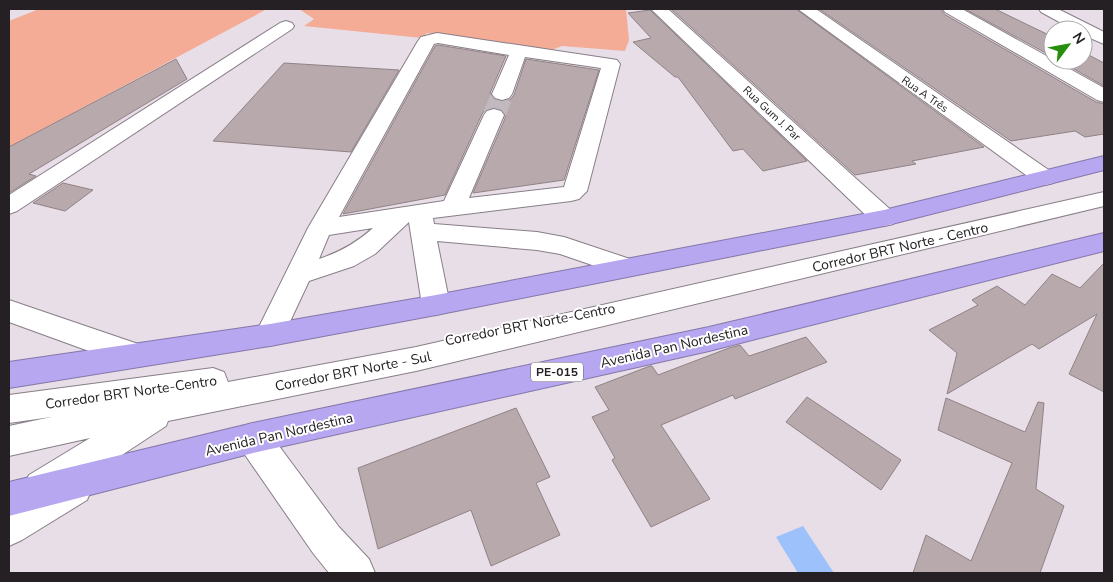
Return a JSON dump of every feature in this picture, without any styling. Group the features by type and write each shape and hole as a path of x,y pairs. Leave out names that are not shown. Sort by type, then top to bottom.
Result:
{"highway":[{"path":"9,375 270,334 436,305 884,218 1104,163"},
{"name":"Avenida Pan Nordestina","path":"19,497 253,438 709,339 1104,242"}],"street":[{"name":"Rua Gum J. Par","path":"659,9 884,218"},
{"name":"Rua A Três","path":"806,9 1045,178"},
{"path":"951,9 1104,96"},
{"path":"1047,9 1095,16"},
{"path":"1047,9 1104,38"},
{"path":"9,206 286,26"},
{"path":"270,334 320,228 428,40 437,38 611,64 575,191 569,195 453,207 415,219 320,228"},
{"path":"502,94 519,51"},
{"path":"453,207 494,115"},
{"name":"Corredor BRT Norte - Centro","path":"696,293 841,262 1104,199"},
{"path":"415,219 436,305"},
{"path":"298,275 345,260 415,219 564,246 624,267"},
{"name":"Corredor BRT Norte - Sul","path":"9,441 169,407 416,359 696,293"},
{"name":"Corredor BRT Norte-Centro","path":"9,409 282,371 696,293"},
{"path":"9,311 133,355"},
{"path":"9,381 52,368"},
{"path":"19,497 169,407"},
{"path":"253,438 326,540 355,573"},
{"path":"9,527 87,481"}],"shaded area":[{"path":"39,9 267,9 9,147 9,21"},
{"path":"299,9 626,9 629,40 625,51 562,46 549,51 427,33 422,38 304,26 314,19"}],"water":[{"path":"803,526 834,573 798,573 776,537"}],"building":[{"path":"671,9 796,9 984,147 912,161 916,164 855,175"},
{"path":"819,9 941,9 944,14 1096,102 1104,104 1104,134 1085,137 1075,131 1011,141"},
{"path":"965,9 995,9 1043,32 1043,52"},
{"path":"650,10 807,161 763,171 743,149 733,151 678,77 675,77 633,42 651,38 628,13"},
{"path":"435,46 506,56 490,93 494,99 501,102 510,100 514,95 526,59 599,70 564,180 473,193 506,116 502,110 493,107 486,109 482,114 445,195 343,214"},
{"path":"1093,57 1104,63 1104,86 1076,70 1093,70"},
{"path":"176,59 187,79 29,174 36,176 9,193 9,147"},
{"path":"284,63 399,70 351,152 213,141"},
{"path":"63,183 93,190 65,211 33,203"},
{"path":"1104,263 1104,392 1069,374 1097,314 1039,349 1032,344 947,394 957,353 929,330 978,305 972,300 997,286 1025,305 1052,274 1080,288"},
{"path":"806,337 827,362 735,399 733,395 661,425 710,499 651,527 612,460 615,458 592,417 609,410 595,387 650,366 658,375 740,345 749,356"},
{"path":"807,397 901,460 881,490 786,422"},
{"path":"946,398 1025,432 1038,402 1044,403 1036,489 1064,506 1040,573 913,573 926,535 971,561 1012,463 938,430"},
{"path":"516,408 550,477 536,483 560,535 491,566 471,510 378,549 358,468"}],"tunnel":[{"path":"500,99 502,94"},
{"path":"494,115 501,98"}]}
